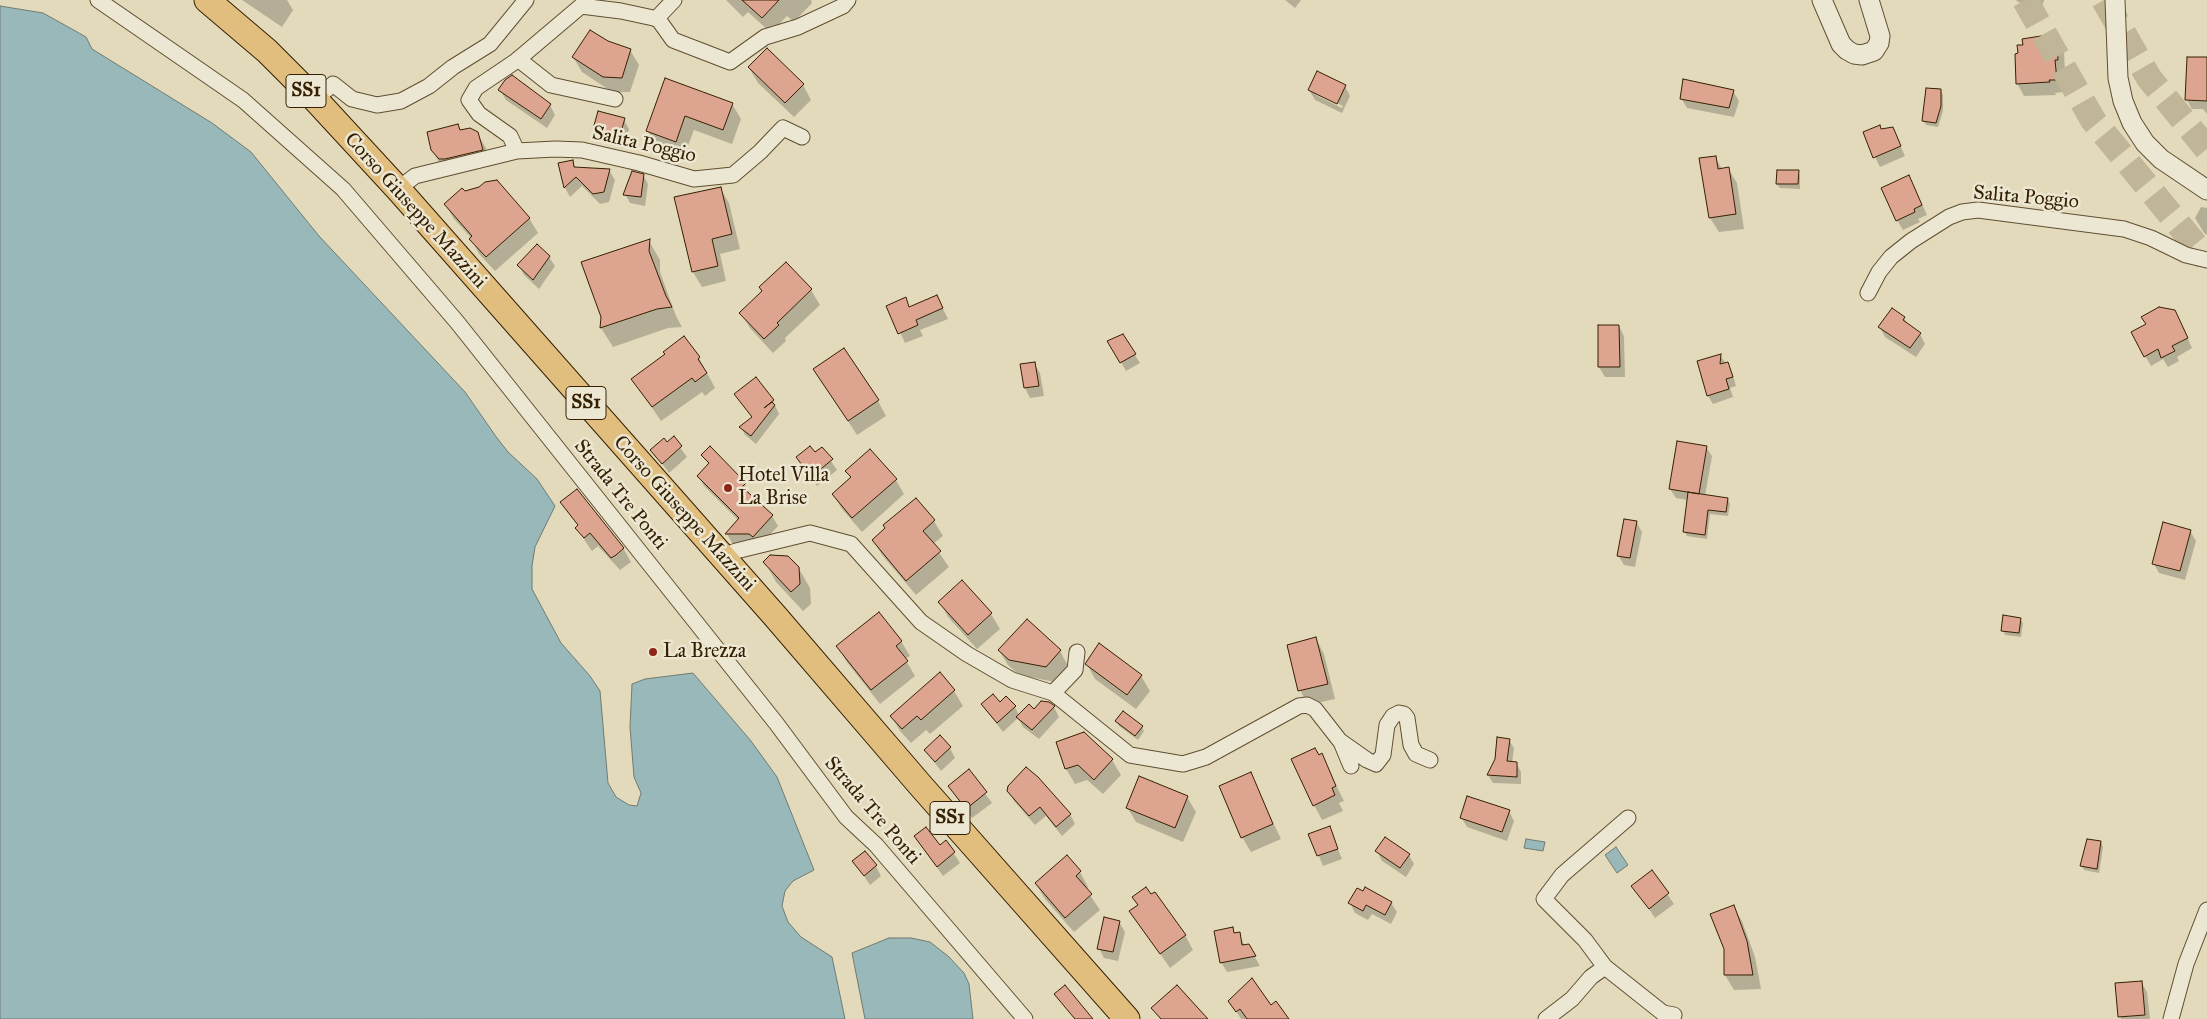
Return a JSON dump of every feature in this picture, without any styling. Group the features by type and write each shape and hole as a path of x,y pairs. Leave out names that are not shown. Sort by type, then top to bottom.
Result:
{"main road":[{"name":"Corso Giuseppe Mazzini","path":"207,0 267,51 398,189 1127,1019"}],"street":[{"name":"Strada Tre Ponti","path":"98,0 244,100 343,189 457,322 776,723 846,816 876,844 1025,1019"},
{"path":"315,100 333,84 352,99 377,105 401,101 428,86 453,67 490,44 526,0"},
{"path":"656,19 674,0"},
{"path":"517,151 510,136 479,114 468,100 476,88 518,59 581,6 656,19 673,40 730,62 766,38 798,27 843,6 848,0"},
{"path":"1822,0 1841,44 1854,54 1862,55 1874,51 1879,43 1880,36 1869,0"},
{"path":"2115,0 2118,78 2132,123 2145,143 2161,159 2207,190"},
{"path":"518,59 551,85 615,99"},
{"name":"Salita Poggio","path":"398,189 415,176 517,151 582,150 639,162 694,179 733,175 784,128 802,138"},
{"name":"Salita Poggio","path":"1868,293 1879,272 1891,257 1911,241 1949,217 1962,212 1978,210 2124,229 2151,238 2186,255 2207,260"},
{"path":"722,558 736,551 784,541 810,533 851,544 921,622 967,654 1012,680 1053,694 1130,755 1183,764 1206,757 1303,705 1315,709 1340,741 1351,766"},
{"path":"1053,694 1076,670 1076,652"},
{"path":"1340,741 1376,764 1383,755 1387,725 1393,716 1399,713 1407,718 1411,745 1416,754 1430,760"},
{"path":"1628,818 1562,875 1544,899 1585,940 1605,967 1663,1012 1674,1014"},
{"path":"2171,1019 2186,964 2207,910"},
{"path":"1546,1019 1572,999 1591,977 1605,967"}],"water":[{"path":"0,6 43,13 86,37 92,49 212,123 251,152 319,236 465,392 508,452 537,479 555,506 535,547 532,566 532,589 561,643 590,676 600,691 608,783 616,797 629,805 637,806 641,793 634,777 630,727 632,684 645,679 693,673 751,741 777,777 814,870 793,881 785,891 782,906 788,922 801,937 832,957 845,1019 0,1019"},
{"path":"1526,839 1545,842 1543,851 1524,848"},
{"path":"1616,847 1628,865 1617,873 1605,855"},
{"path":"889,938 911,938 930,942 948,956 964,973 969,984 973,1019 865,1019 852,953"}],"building":[{"path":"742,0 779,0 762,18"},
{"path":"590,30 608,41 631,49 622,78 603,77 572,57"},
{"path":"2047,35 2047,39 2057,37 2058,60 2055,60 2057,80 2016,84 2015,54 2018,53 2017,45 2023,45 2022,39"},
{"path":"767,48 804,84 785,103 748,67"},
{"path":"2187,57 2207,57 2207,101 2185,100"},
{"path":"1317,71 1346,85 1337,104 1308,90"},
{"path":"512,75 551,104 541,119 498,90 505,80"},
{"path":"665,78 733,103 723,130 685,116 676,142 646,131"},
{"path":"1683,79 1734,90 1729,108 1680,99"},
{"path":"1926,88 1941,89 1941,106 1936,123 1922,121"},
{"path":"598,111 625,118 619,139 600,134 601,131 593,129"},
{"path":"458,124 460,130 470,128 478,132 483,150 439,159 431,150 427,132"},
{"path":"1880,125 1881,129 1893,127 1901,146 1873,158 1863,132"},
{"path":"1716,156 1718,169 1729,167 1736,214 1709,218 1699,158"},
{"path":"573,160 574,167 610,169 604,192 593,194 576,177 564,188 558,163"},
{"path":"1777,170 1799,170 1798,184 1776,184"},
{"path":"632,171 644,174 641,197 623,195"},
{"path":"1909,175 1922,205 1914,209 1915,212 1896,221 1881,188"},
{"path":"497,180 530,218 486,257 469,239 472,236 444,204 462,188 465,191 479,187 485,182"},
{"path":"721,187 732,234 712,239 718,266 692,272 674,197"},
{"path":"650,239 649,251 672,307 657,309 600,328 601,317 581,262"},
{"path":"537,244 550,256 533,280 517,265"},
{"path":"786,262 812,289 777,323 779,325 764,339 739,313 762,291 759,287"},
{"path":"937,295 943,308 916,320 918,325 898,334 886,306 906,297 909,307"},
{"path":"2159,307 2175,310 2188,338 2172,346 2175,351 2161,358 2158,349 2144,357 2131,332 2146,324 2141,317"},
{"path":"1892,308 1905,317 1903,320 1921,333 1910,348 1878,327"},
{"path":"1598,325 1619,325 1620,367 1598,367"},
{"path":"1123,334 1136,354 1120,363 1107,341"},
{"path":"684,336 700,357 698,359 707,373 695,382 692,378 652,407 631,379 665,354 663,352"},
{"path":"844,348 879,400 848,421 813,369"},
{"path":"1721,354 1720,364 1728,362 1733,377 1726,379 1729,389 1707,396 1697,361"},
{"path":"1035,362 1039,386 1024,388 1020,364"},
{"path":"756,377 774,400 764,408 772,402 775,405 751,436 739,427 752,417 734,394"},
{"path":"674,436 682,446 662,464 650,450 664,438 667,442"},
{"path":"1677,441 1707,446 1699,494 1669,489"},
{"path":"710,446 746,483 742,487 773,515 753,537 749,534 725,534 739,518 697,476 709,463 701,455"},
{"path":"810,446 815,452 822,447 833,459 811,477 796,457"},
{"path":"870,449 897,479 852,518 832,494 851,477 845,471"},
{"path":"577,489 624,548 611,558 590,533 584,538 575,528 578,525 560,502"},
{"path":"1688,492 1728,498 1726,512 1708,510 1705,535 1683,532"},
{"path":"916,498 935,520 923,531 941,551 906,581 872,540 885,528 883,525"},
{"path":"1624,519 1637,521 1630,558 1617,556"},
{"path":"2163,522 2191,530 2180,571 2152,564"},
{"path":"770,555 788,556 799,567 800,584 791,592 763,562"},
{"path":"962,580 992,613 968,635 938,602"},
{"path":"879,612 902,641 896,646 908,661 871,690 836,646"},
{"path":"2003,615 2021,618 2019,633 2001,631"},
{"path":"1027,619 1061,650 1046,667 1009,660 998,650"},
{"path":"1316,637 1328,684 1298,691 1287,645"},
{"path":"1099,643 1142,675 1127,695 1085,664"},
{"path":"940,672 955,690 921,720 917,716 902,729 890,716"},
{"path":"993,694 1000,702 1006,696 1016,706 997,723 981,704"},
{"path":"1041,701 1049,702 1055,706 1032,730 1016,717 1029,704 1034,709"},
{"path":"1123,711 1143,726 1135,736 1115,721"},
{"path":"1084,732 1113,759 1094,780 1078,765 1065,769 1056,742"},
{"path":"940,735 951,747 935,762 924,750"},
{"path":"1497,737 1510,739 1507,761 1517,762 1517,777 1487,775 1495,759"},
{"path":"1315,748 1319,755 1322,753 1336,786 1332,788 1335,795 1313,806 1291,759"},
{"path":"1026,767 1038,777 1071,814 1056,827 1040,807 1029,816 1007,791 1008,786"},
{"path":"969,769 987,792 966,809 948,786"},
{"path":"1251,772 1273,824 1241,838 1219,786"},
{"path":"1139,776 1188,796 1175,828 1126,808"},
{"path":"1467,796 1510,810 1502,832 1460,818"},
{"path":"1330,826 1338,849 1317,856 1308,834"},
{"path":"926,827 940,845 946,840 955,852 937,867 914,836"},
{"path":"1385,837 1410,854 1400,868 1375,851"},
{"path":"2087,839 2101,841 2097,869 2080,866"},
{"path":"865,851 877,865 864,876 852,861"},
{"path":"1067,855 1081,871 1076,876 1092,894 1065,918 1035,883"},
{"path":"1652,870 1669,893 1649,909 1631,886"},
{"path":"1146,887 1151,894 1155,892 1186,935 1160,954 1129,911 1138,905 1132,897"},
{"path":"1365,887 1392,902 1385,915 1366,905 1363,911 1348,903 1357,888 1363,891"},
{"path":"1734,905 1747,941 1753,975 1724,975 1724,949 1710,914"},
{"path":"1104,917 1120,921 1113,952 1097,949"},
{"path":"1233,927 1234,933 1240,932 1242,945 1249,944 1256,956 1220,963 1214,931"},
{"path":"1252,978 1271,1005 1276,1001 1289,1019 1247,1019 1240,1009 1236,1012 1228,1001"},
{"path":"2142,981 2145,1015 2118,1017 2115,983"},
{"path":"1065,985 1093,1019 1075,1019 1054,994"},
{"path":"1177,985 1208,1019 1161,1019 1151,1008"}],"tunnel":[{"path":"2025,0 2093,120 2207,259"},
{"path":"2104,0 2149,78 2207,149"}],"place":[{"name":"Hotel Villa La Brise","path":"728,488"},
{"name":"La Brezza","path":"653,652"}]}
